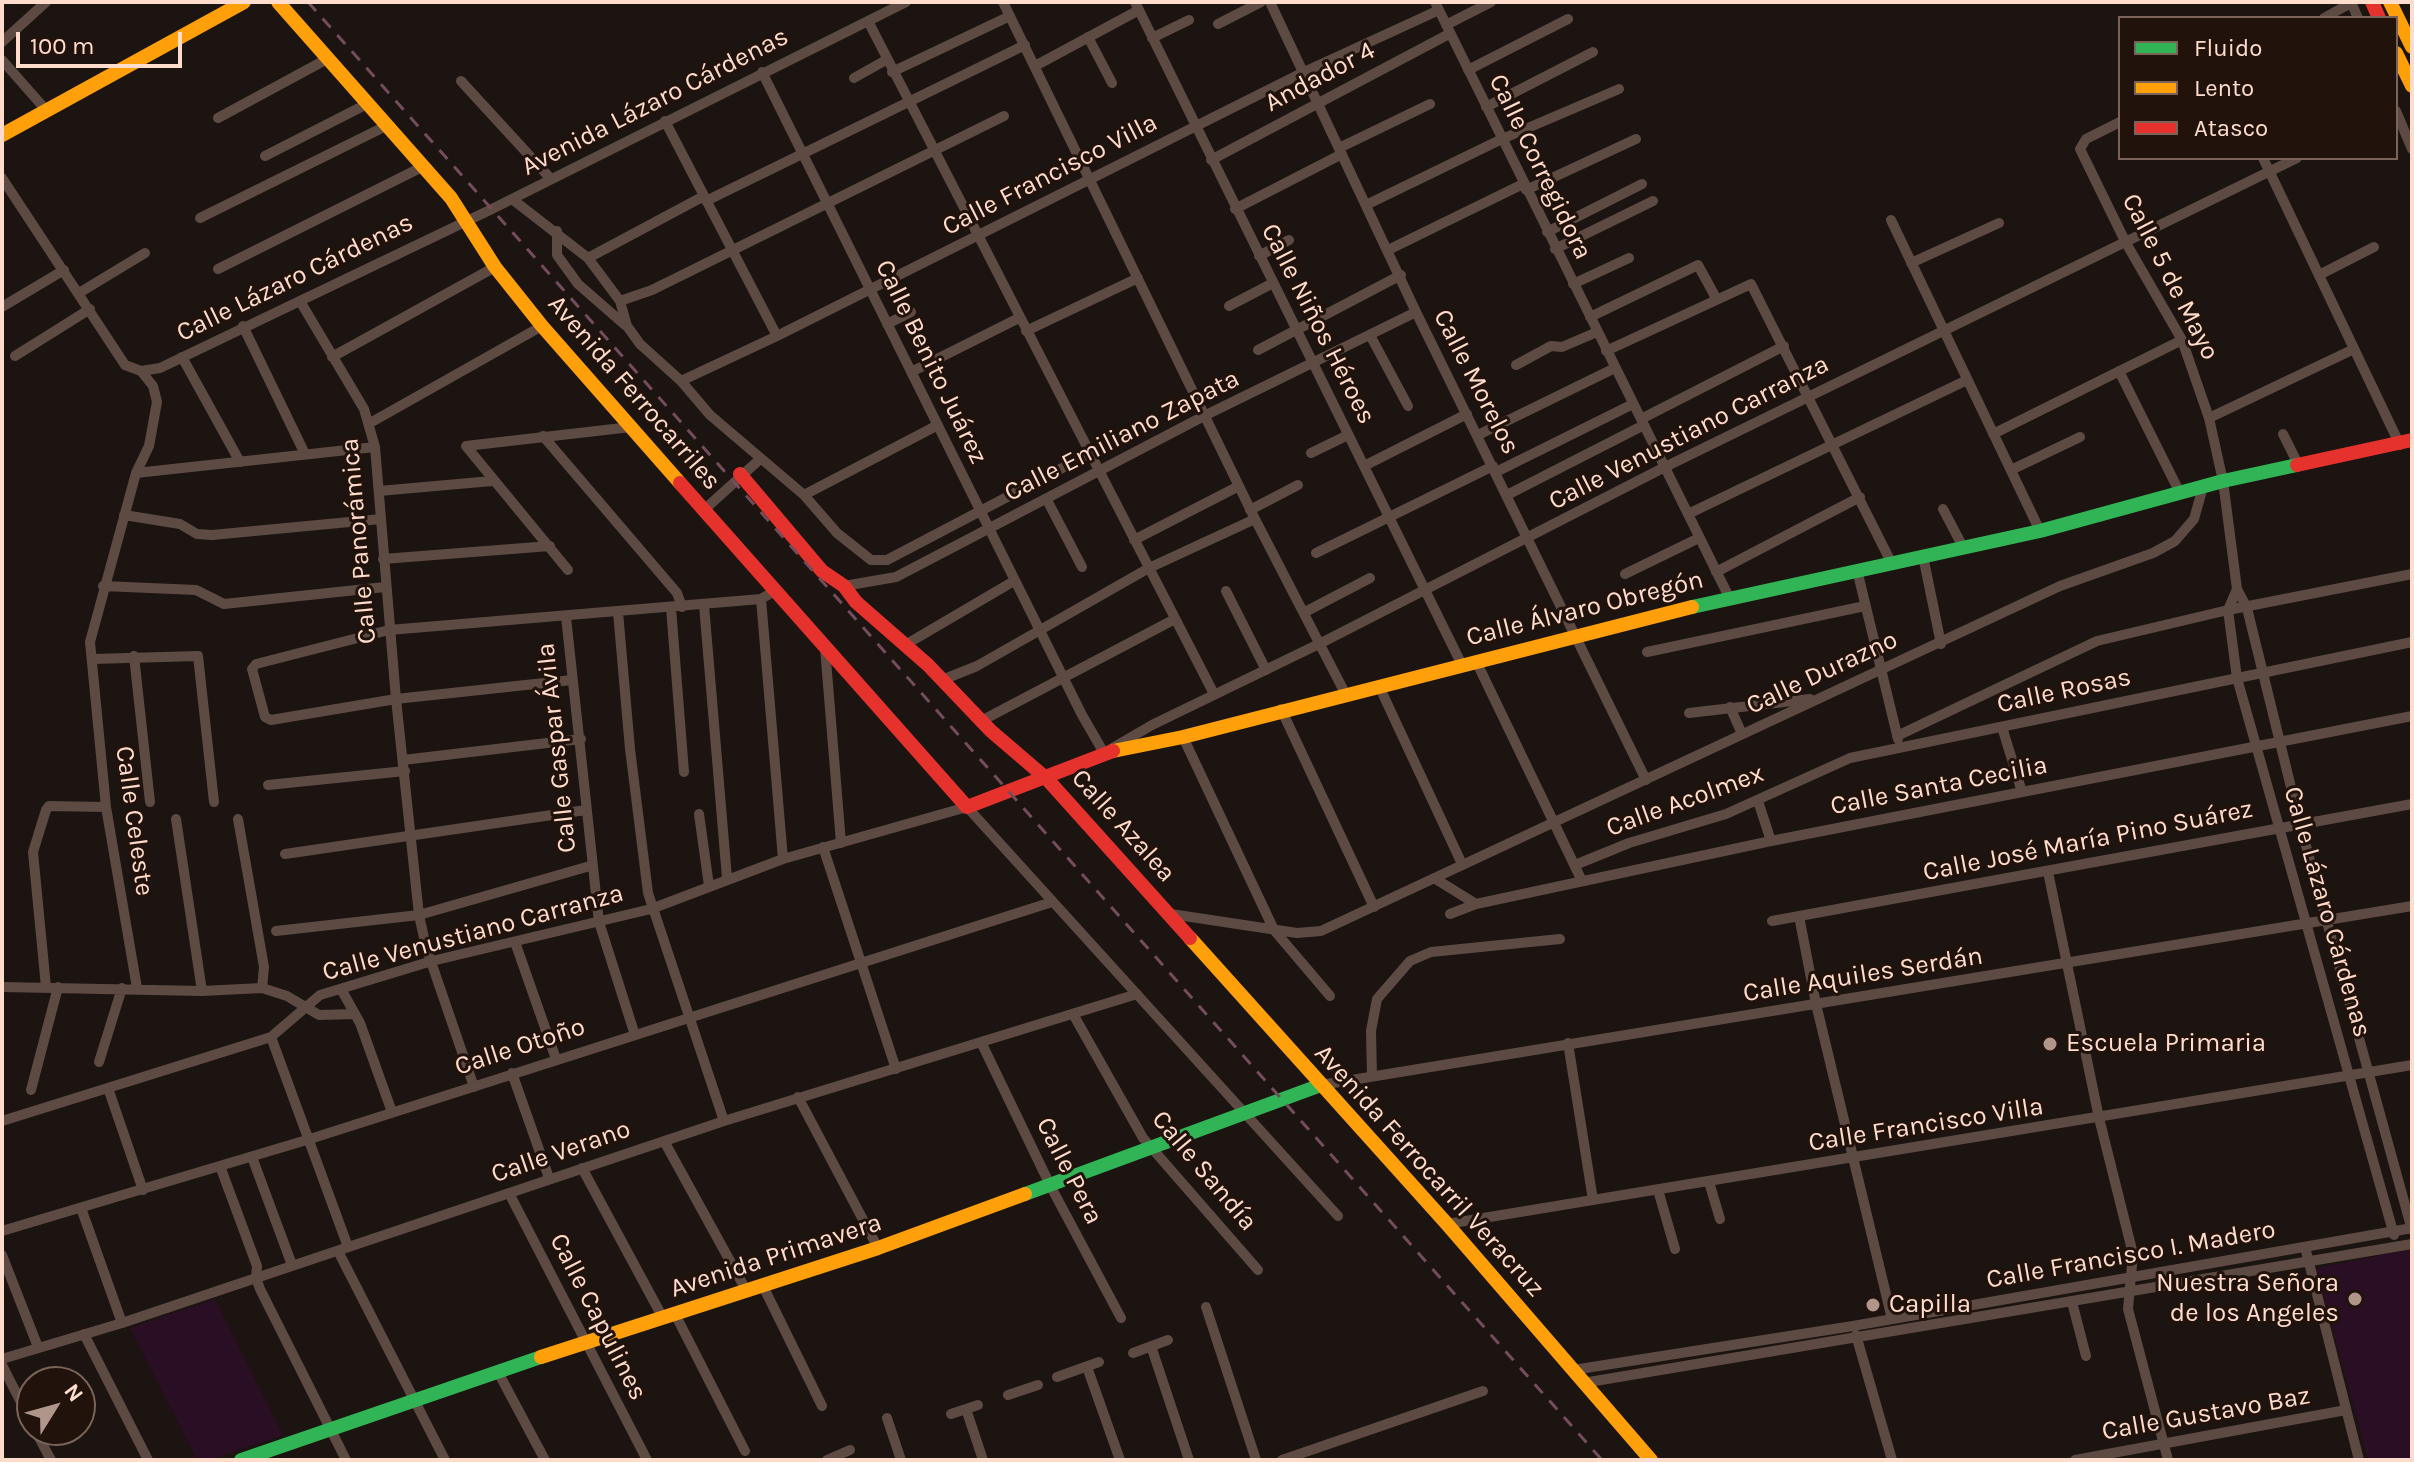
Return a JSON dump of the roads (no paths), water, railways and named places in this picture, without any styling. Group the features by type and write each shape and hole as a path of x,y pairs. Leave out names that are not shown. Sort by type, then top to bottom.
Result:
{"main road":[{"path":"2,135 244,2"},
{"name":"Avenida Ferrocarriles","path":"278,2 424,166 466,220 495,267 542,326 967,807"},
{"path":"2360,2 2377,16"},
{"path":"2398,18 2412,47"},
{"path":"2398,57 2412,86"},
{"name":"Calle Álvaro Obregón","path":"967,807 1047,779 1104,753 1183,737 1281,709 1729,597 2040,531 2223,481 2406,443"},
{"name":"Calle Azalea","path":"740,474 822,571 844,586 856,602 942,680 981,721 1047,779 1171,914"},
{"name":"Avenida Ferrocarril Veracruz","path":"1171,914 1447,1224 1651,1460"},
{"name":"Avenida Primavera","path":"241,1460 586,1342 878,1248 1051,1187 1321,1085"}],"street":[{"path":"2,42 46,2"},
{"name":"Avenida Lázaro Cárdenas","path":"466,220 906,2"},
{"path":"1003,2 1239,486 1346,695"},
{"path":"1218,24 1261,2"},
{"path":"1271,5 1284,2"},
{"name":"Andador 4","path":"1211,160 1491,2"},
{"path":"2328,16 2360,2"},
{"name":"Calle Morelos","path":"1271,5 1416,312 1646,780"},
{"path":"1035,66 1137,6"},
{"name":"Calle Niños Héroes","path":"1137,6 1348,435 1582,881"},
{"name":"Calle Corregidora","path":"1437,6 1729,597"},
{"name":"Calle Francisco Villa","path":"681,381 977,237 1437,6"},
{"path":"892,72 1010,16"},
{"path":"1468,70 1568,19"},
{"path":"1152,38 1189,20"},
{"path":"868,21 1214,694"},
{"path":"1088,37 1112,83"},
{"path":"588,258 705,198 803,154 1025,45"},
{"path":"1486,107 1593,52"},
{"path":"218,118 329,58"},
{"path":"2,60 46,110"},
{"path":"854,78 886,60"},
{"name":"Calle Benito Juárez","path":"762,72 1014,581 1104,753"},
{"path":"461,81 550,178"},
{"path":"1366,205 1502,139 1515,137 1619,89"},
{"path":"265,156 369,103"},
{"path":"1235,209 1430,104"},
{"path":"620,301 652,290 1004,116"},
{"path":"2398,116 2412,149"},
{"path":"665,121 777,336"},
{"name":"Calle 5 de Mayo","path":"2118,123 2081,144 2080,149 2126,243 2182,340 2209,418 2223,481"},
{"path":"200,218 388,125"},
{"path":"1388,250 1636,139"},
{"path":"2264,160 2354,349 2406,443"},
{"name":"Calle Venustiano Carranza","path":"1104,753 1214,694 1528,539 1665,467 2293,160"},
{"path":"218,269 424,166"},
{"path":"2,178 125,365 141,371"},
{"path":"1547,232 1642,184"},
{"path":"512,199 588,258 620,301 627,326"},
{"path":"1555,249 1653,201"},
{"name":"Calle Lázaro Cárdenas","path":"141,371 160,368 466,220"},
{"path":"1891,220 2040,531"},
{"path":"1911,263 1999,223"},
{"path":"557,231 557,255 578,284 627,326 640,344 681,381 710,415 759,460 804,495 837,533 871,560 880,561 1089,454"},
{"path":"1259,256 1289,240"},
{"path":"2319,275 2374,247"},
{"path":"79,293 145,253"},
{"path":"1573,284 1629,258"},
{"path":"1590,317 1698,265 1716,298"},
{"path":"332,357 495,267"},
{"path":"2,307 64,270"},
{"path":"1258,350 1401,275"},
{"path":"1026,331 1138,278"},
{"path":"1229,306 1273,283"},
{"path":"1606,351 1751,284 1891,562"},
{"name":"Calle Panorámica","path":"300,301 370,423 375,447 389,630 419,915 474,1087"},
{"path":"15,356 90,309"},
{"path":"887,324 911,312"},
{"name":"Calle Emiliano Zapata","path":"844,586 896,577 1206,415 1416,312"},
{"path":"911,372 1019,318"},
{"path":"243,326 305,454"},
{"path":"370,423 542,326"},
{"path":"1516,365 1551,346 1562,347 1597,332"},
{"path":"1370,335 1408,406"},
{"path":"1993,434 2182,340"},
{"path":"1507,495 1784,346"},
{"path":"2209,418 2354,349"},
{"path":"182,357 240,462"},
{"path":"1478,435 1615,368"},
{"name":"Calle Celeste","path":"137,988 106,807 90,642 136,473 149,446 157,402 153,386 141,371"},
{"path":"2119,371 2180,493"},
{"path":"1688,514 1967,380"},
{"path":"1316,553 1390,515 1633,404"},
{"path":"1366,465 1467,414"},
{"path":"804,495 938,425"},
{"path":"568,570 466,451 469,444 631,427"},
{"path":"2283,434 2299,466"},
{"path":"1311,453 1348,435"},
{"path":"543,436 677,593 684,772"},
{"path":"2011,470 2080,437"},
{"path":"136,473 375,447"},
{"path":"705,509 759,460"},
{"path":"379,491 492,481"},
{"name":"Calle Lázaro Cárdenas","path":"2223,481 2237,589 2247,608 2260,672 2300,824 2412,1229"},
{"path":"942,680 977,666 1038,628 1253,514 1298,485"},
{"path":"1134,540 1239,486"},
{"name":"Calle Durazno","path":"1434,878 2060,586 2153,553 2175,541 2194,519 2203,487"},
{"path":"1716,572 1860,497"},
{"path":"1047,500 1082,567"},
{"path":"1943,509 1963,547"},
{"path":"124,515 180,524 197,534 212,535 381,519"},
{"path":"1625,574 1699,538"},
{"path":"383,559 550,546"},
{"path":"1923,556 1941,644"},
{"path":"1857,570 1900,748"},
{"path":"1897,736 2078,648 2122,633 2412,574"},
{"path":"1305,612 1370,578"},
{"path":"905,645 1014,581"},
{"path":"103,586 196,590 224,604 385,587"},
{"path":"2228,610 2237,589"},
{"name":"Calle Gaspar Ávila","path":"396,699 271,720 265,717 252,669 256,664 389,630 704,605 761,599 776,590"},
{"path":"1226,591 1266,670"},
{"path":"761,599 783,859"},
{"path":"704,605 727,878"},
{"path":"1647,652 1865,606"},
{"name":"Calle Lázaro Cárdenas","path":"2228,610 2237,678 2397,1246"},
{"path":"618,612 630,749 651,909 724,1121"},
{"name":"Calle Gaspar Ávila","path":"566,617 581,739 590,866 599,922 634,1032"},
{"path":"981,721 1175,619"},
{"path":"2237,678 2412,642"},
{"path":"825,646 841,843"},
{"path":"134,656 150,802"},
{"path":"93,659 198,656 214,802"},
{"name":"Calle Rosas","path":"1900,748 2237,678"},
{"path":"396,699 572,680"},
{"path":"1379,686 1462,864"},
{"path":"1689,713 1817,699"},
{"path":"1730,707 1742,734"},
{"path":"1281,709 1374,907"},
{"name":"Calle Santa Cecilia","path":"1450,914 1476,904 1771,841 2412,716"},
{"path":"2002,727 2022,792"},
{"path":"1183,737 1274,930 1330,996"},
{"path":"268,785 581,739"},
{"name":"Calle Acolmex","path":"1575,865 1629,843 1726,814 1850,758 1900,748"},
{"path":"1758,801 1771,841"},
{"name":"Calle José María Pino Suárez","path":"1772,921 2412,804"},
{"path":"31,1090 52,987 33,852 49,806 106,807"},
{"path":"967,807 1338,1216"},
{"name":"Calle Venustiano Carranza","path":"2,1121 271,1037 320,995 432,961 651,909 783,859 967,807"},
{"path":"285,854 412,838 586,810"},
{"path":"699,814 709,886"},
{"path":"176,819 202,991"},
{"path":"238,819 264,967 262,988"},
{"path":"823,847 896,1069"},
{"path":"276,931 419,915 590,866"},
{"path":"2048,872 2099,1118 2133,1254 2128,1309 2168,1460"},
{"path":"1434,878 1476,904"},
{"name":"Calle Azalea","path":"1171,914 1274,930 1321,931 1434,878"},
{"name":"Calle Otoño","path":"2,1231 310,1139 634,1032 1052,902"},
{"name":"Calle Aquiles Serdán","path":"1321,1085 2412,906"},
{"path":"1799,916 1816,1004 1892,1319"},
{"path":"1372,1076 1371,1031 1377,999 1410,961 1431,952 1560,939"},
{"path":"515,942 556,1059"},
{"path":"2,987 202,991 262,988 306,1006 319,1015 355,1014"},
{"path":"99,1062 122,988"},
{"path":"341,989 355,1014 392,1112"},
{"name":"Calle Verano","path":"2,1362 38,1347 122,1323 798,1097 1137,994"},
{"name":"Calle Sandía","path":"1073,1014 1143,1138 1258,1270"},
{"path":"271,1037 310,1139 343,1249 445,1460"},
{"name":"Calle Pera","path":"981,1042 1051,1187 1121,1318"},
{"path":"1568,1043 1593,1200"},
{"name":"Calle Francisco Villa","path":"1447,1224 2412,1065"},
{"path":"512,1073 549,1178"},
{"path":"108,1088 143,1190"},
{"path":"798,1097 878,1248"},
{"path":"664,1141 746,1290"},
{"path":"252,1157 292,1265"},
{"path":"220,1166 257,1266 256,1278 346,1460"},
{"path":"582,1168 745,1451"},
{"path":"1709,1182 1720,1219"},
{"path":"1658,1190 1675,1249"},
{"name":"Calle Capulines","path":"509,1193 647,1460"},
{"path":"81,1208 122,1323"},
{"name":"Calle Francisco I. Madero","path":"1573,1370 1853,1326 2412,1229"},
{"name":"Calle Francisco I. Madero","path":"1583,1383 2412,1244"},
{"path":"2305,1247 2359,1460"},
{"path":"2,1255 38,1347"},
{"path":"763,1286 822,1406"},
{"path":"2072,1302 2086,1356"},
{"path":"1206,1307 1256,1460"},
{"path":"1853,1326 1892,1460"},
{"path":"84,1334 148,1460"},
{"path":"1133,1353 1168,1340"},
{"path":"1151,1346 1189,1460"},
{"path":"2,1362 16,1391"},
{"path":"1057,1377 1099,1362"},
{"path":"1087,1367 1120,1460"},
{"path":"498,1372 545,1460"},
{"path":"1008,1395 1038,1385"},
{"path":"1282,1460 1483,1391"},
{"path":"951,1414 978,1405"},
{"path":"966,1409 983,1460"},
{"name":"Calle Gustavo Baz","path":"2075,1460 2346,1410"},
{"path":"887,1418 901,1460"},
{"path":"827,1460 850,1450"}],"railway":[{"path":"308,2 1602,1460"}],"place":[{"name":"Escuela Primaria","path":"2050,1044"},
{"name":"Nuestra Señora de los Angeles","path":"2355,1299"},
{"name":"Capilla","path":"1873,1305"}]}
